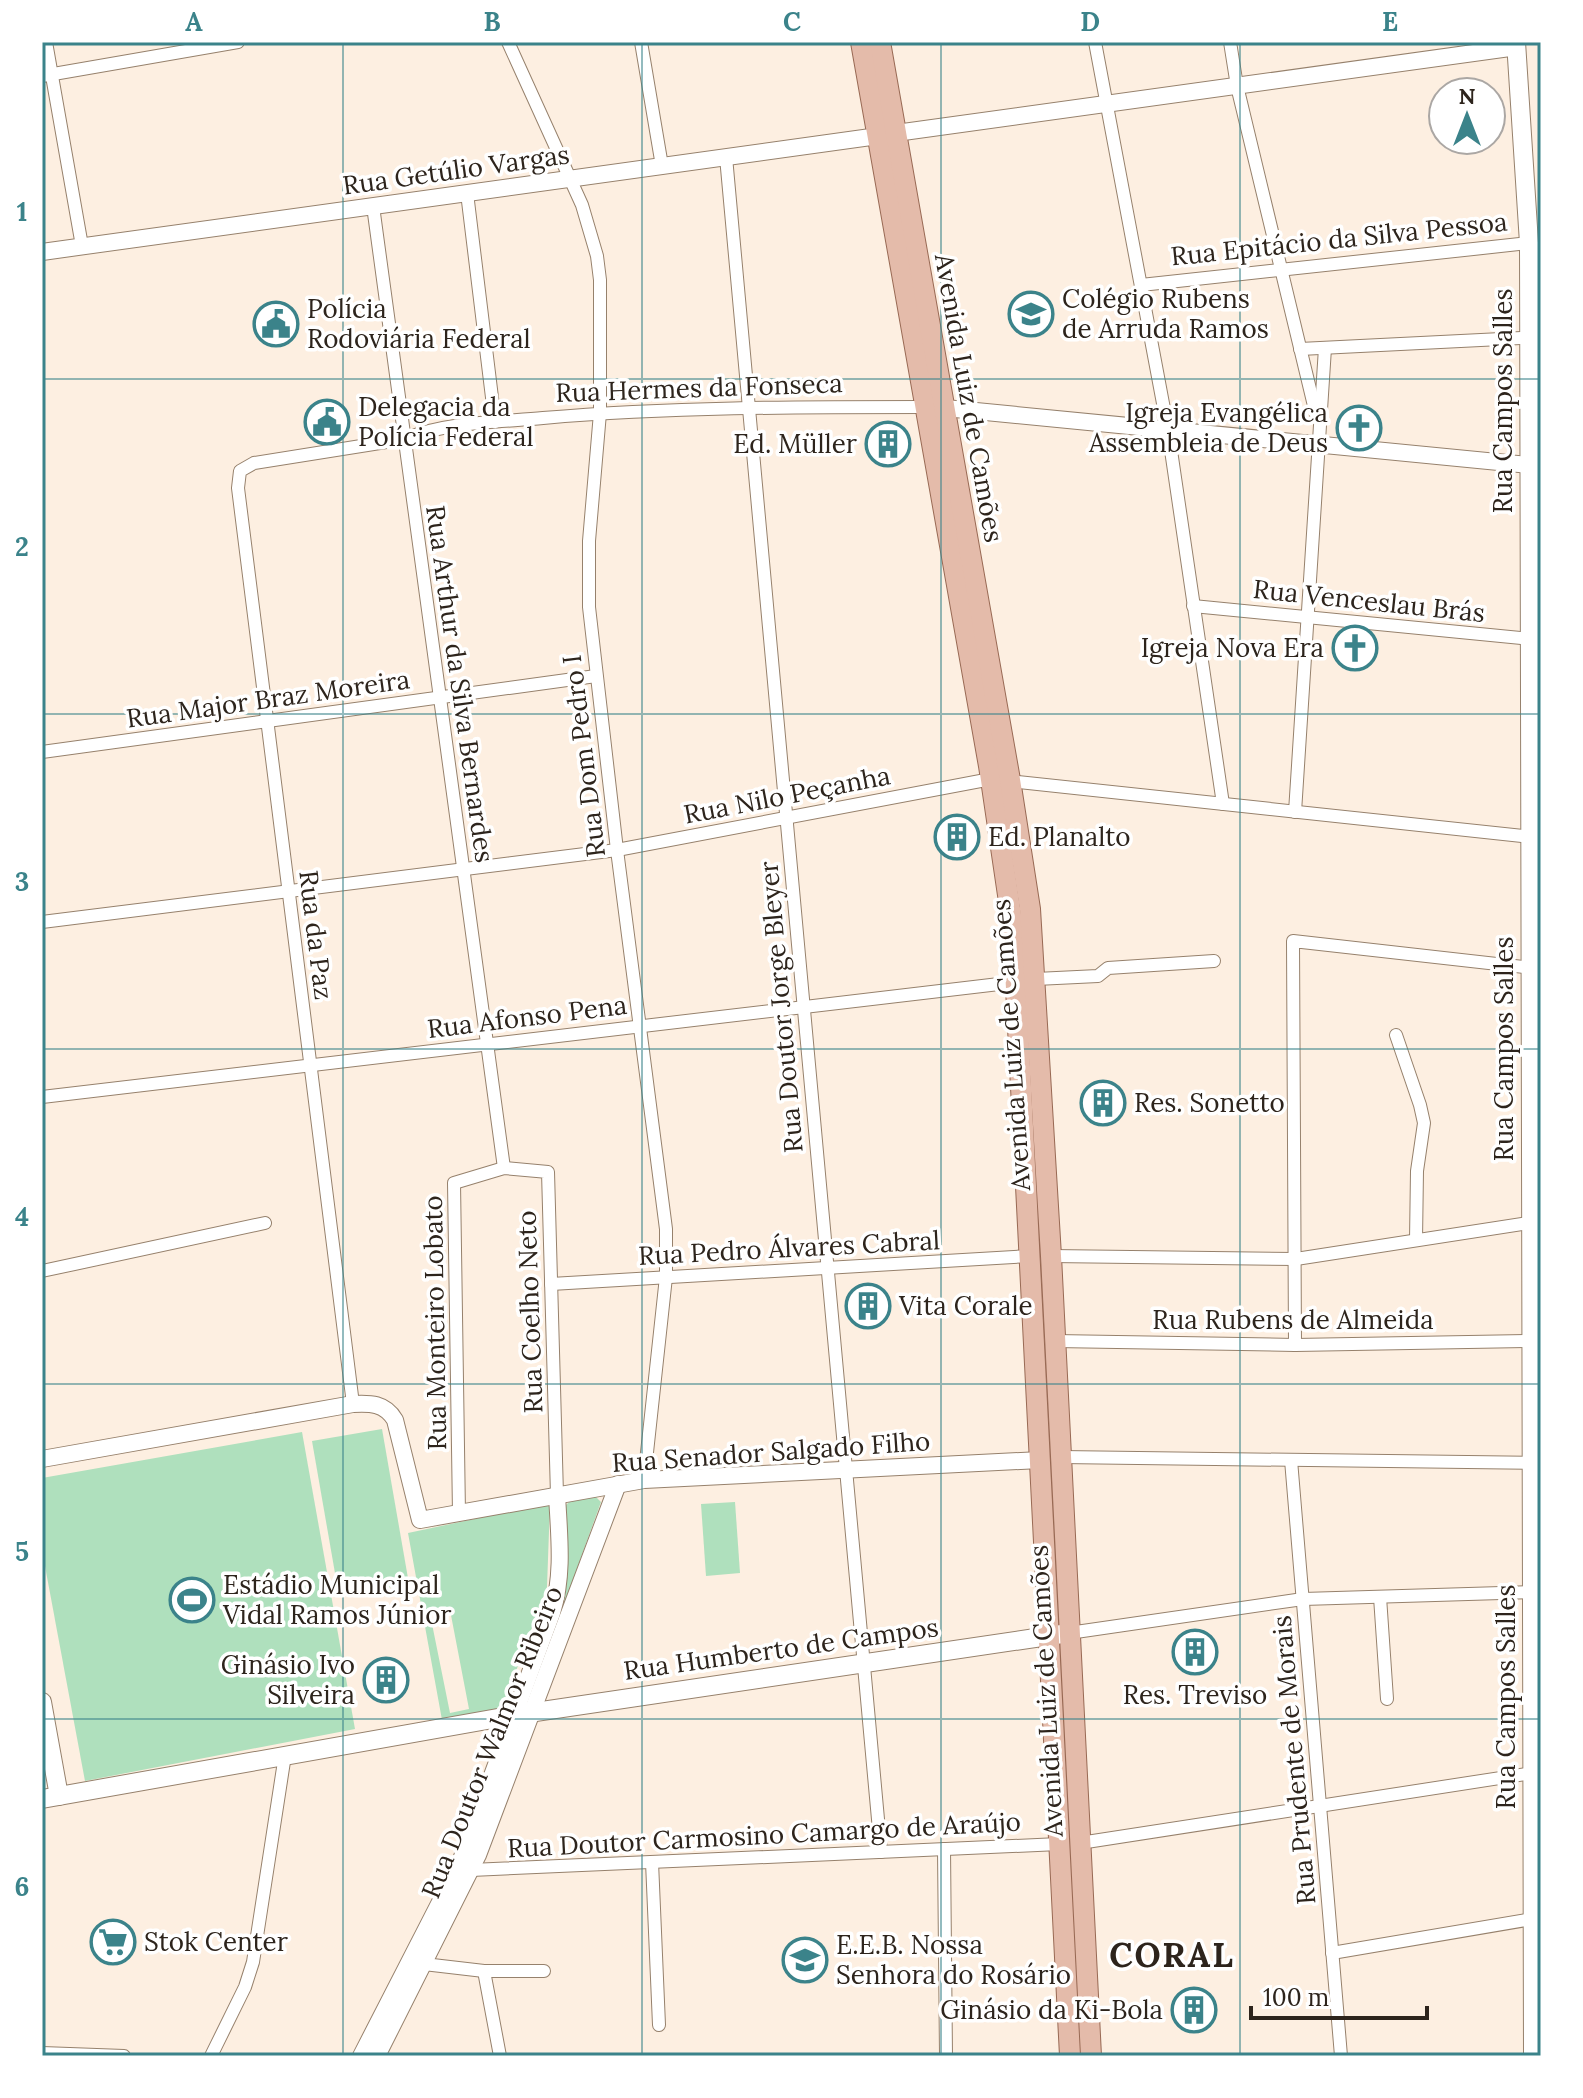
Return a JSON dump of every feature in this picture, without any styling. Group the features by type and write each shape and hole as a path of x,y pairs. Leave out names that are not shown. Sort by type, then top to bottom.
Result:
{"main road":[{"name":"Avenida Luiz de Camões","path":"861,42 887,134"},
{"name":"Avenida Luiz de Camões","path":"880,42 887,134 1001,780 1030,909 1026,980 1030,1256 1050,1459 1070,1844 1091,2056"},
{"name":"Rua Campos Salles","path":"1516,44 1535,242 1536,1221 1531,1341 1536,1463 1531,1592 1536,1918 1533,2056"},
{"name":"Avenida Luiz de Camões","path":"1026,980 1051,1256 1055,1341 1050,1459"},
{"name":"Rua Humberto de Campos","path":"50,1798 523,1713 1059,1635"},
{"path":"42,1702 50,1798"},
{"name":"Avenida Luiz de Camões","path":"1070,1844 1070,2056"}],"street":[{"path":"46,42 47,75 82,246"},
{"path":"47,75 238,42"},
{"name":"Rua Dom Pedro I","path":"508,42 570,178 590,232 600,280 600,413 588,573 596,676 666,1229 666,1277 644,1480"},
{"path":"641,42 662,166"},
{"path":"1095,42 1168,430 1223,804"},
{"path":"1230,42 1237,86 1319,437"},
{"name":"Rua Getúlio Vargas","path":"42,252 1237,86 1516,44"},
{"name":"Rua Doutor Jorge Bleyer","path":"726,157 881,1852"},
{"path":"467,193 495,422"},
{"name":"Rua Arthur da Silva Bernardes","path":"373,206 504,1168"},
{"name":"Rua Epitácio da Silva Pessoa","path":"1141,285 1535,242"},
{"path":"1300,349 1535,336"},
{"path":"1295,812 1325,348"},
{"name":"Rua Hermes da Fonseca","path":"240,471 254,463 495,422 600,413 749,407 935,407 1168,430 1319,437 1535,466"},
{"name":"Rua da Paz","path":"240,471 238,488 353,1404"},
{"name":"Rua Venceslau Brás","path":"1193,606 1535,639"},
{"name":"Rua Major Braz Moreira","path":"42,752 596,676"},
{"name":"Rua Nilo Peçanha","path":"42,922 617,850 1001,780 1536,838"},
{"path":"1295,1345 1293,941 1536,969"},
{"name":"Rua Afonso Pena","path":"42,1097 1026,980 1098,976 1108,968 1214,961"},
{"path":"1396,1035 1424,1123 1417,1171 1416,1240"},
{"name":"Rua Coelho Neto","path":"504,1168 548,1172 557,1495"},
{"name":"Rua Monteiro Lobato","path":"459,1513 454,1183 504,1168"},
{"path":"1051,1256 1296,1259 1536,1221"},
{"path":"42,1271 265,1223"},
{"name":"Rua Pedro Álvares Cabral","path":"551,1284 1030,1256"},
{"name":"Rua Rubens de Almeida","path":"1055,1341 1295,1345 1531,1341"},
{"path":"42,1459 353,1404"},
{"name":"Rua Senador Salgado Filho","path":"353,1404 382,1406 395,1420 420,1520 644,1480 1050,1459 1536,1463"},
{"name":"Rua Prudente de Morais","path":"1291,1460 1341,2056"},
{"name":"Rua Doutor Walmor Ribeiro","path":"361,2056 459,1865 618,1484"},
{"name":"Rua Doutor Walmor Ribeiro","path":"377,2056 471,1870 523,1713 558,1588 557,1495"},
{"name":"Rua Humberto de Campos","path":"1059,1635 1303,1599 1531,1592"},
{"path":"1380,1597 1387,1699"},
{"path":"211,2056 240,2000 253,1962 285,1755"},
{"name":"Rua Doutor Carmosino Camargo de Araújo","path":"471,1870 1070,1844 1536,1772"},
{"path":"944,1849 946,2056"},
{"path":"652,1862 659,2025"},
{"path":"1332,1953 1536,1918"},
{"path":"424,1964 484,1971 544,1971"},
{"path":"484,1971 500,2056"},
{"path":"42,2053 124,2056"}],"green space":[{"path":"382,1429 409,1584 339,1596 312,1441"},
{"name":"Estádio Municipal Vidal Ramos Júnior","path":"302,1432 355,1729 85,1781 42,1550 42,1478"},
{"path":"595,1496 601,1502 527,1707 565,1585 564,1507 570,1501"},
{"path":"735,1502 740,1573 706,1576 701,1504"},
{"path":"550,1503 547,1587 502,1709 442,1720 408,1533","holes":["450,1610 469,1709 450,1713 430,1614"]},
{"path":"1061,1650 1083,2056 1077,2056"}],"place":[{"name":"Colégio Rubens de Arruda Ramos","path":"1031,314"},
{"name":"Polícia Rodoviária Federal","path":"276,324"},
{"name":"Delegacia da Polícia Federal","path":"327,422"},
{"name":"Igreja Evangélica Assembleia de Deus","path":"1359,428"},
{"name":"Ed. Müller","path":"888,444"},
{"name":"Igreja Nova Era","path":"1355,648"},
{"name":"Ed. Planalto","path":"957,837"},
{"name":"Res. Sonetto","path":"1103,1103"},
{"name":"Vita Corale","path":"868,1306"},
{"name":"Estádio Municipal Vidal Ramos Júnior","path":"192,1600"},
{"name":"Res. Treviso","path":"1195,1652"},
{"name":"Ginásio Ivo Silveira","path":"386,1680"},
{"name":"Stok Center","path":"113,1942"},
{"name":"E.E.B. Nossa Senhora do Rosário","path":"805,1960"},
{"name":"Ginásio da Ki-Bola","path":"1194,2010"}],"district":[{"name":"CORAL","path":"1172,1955"}]}
